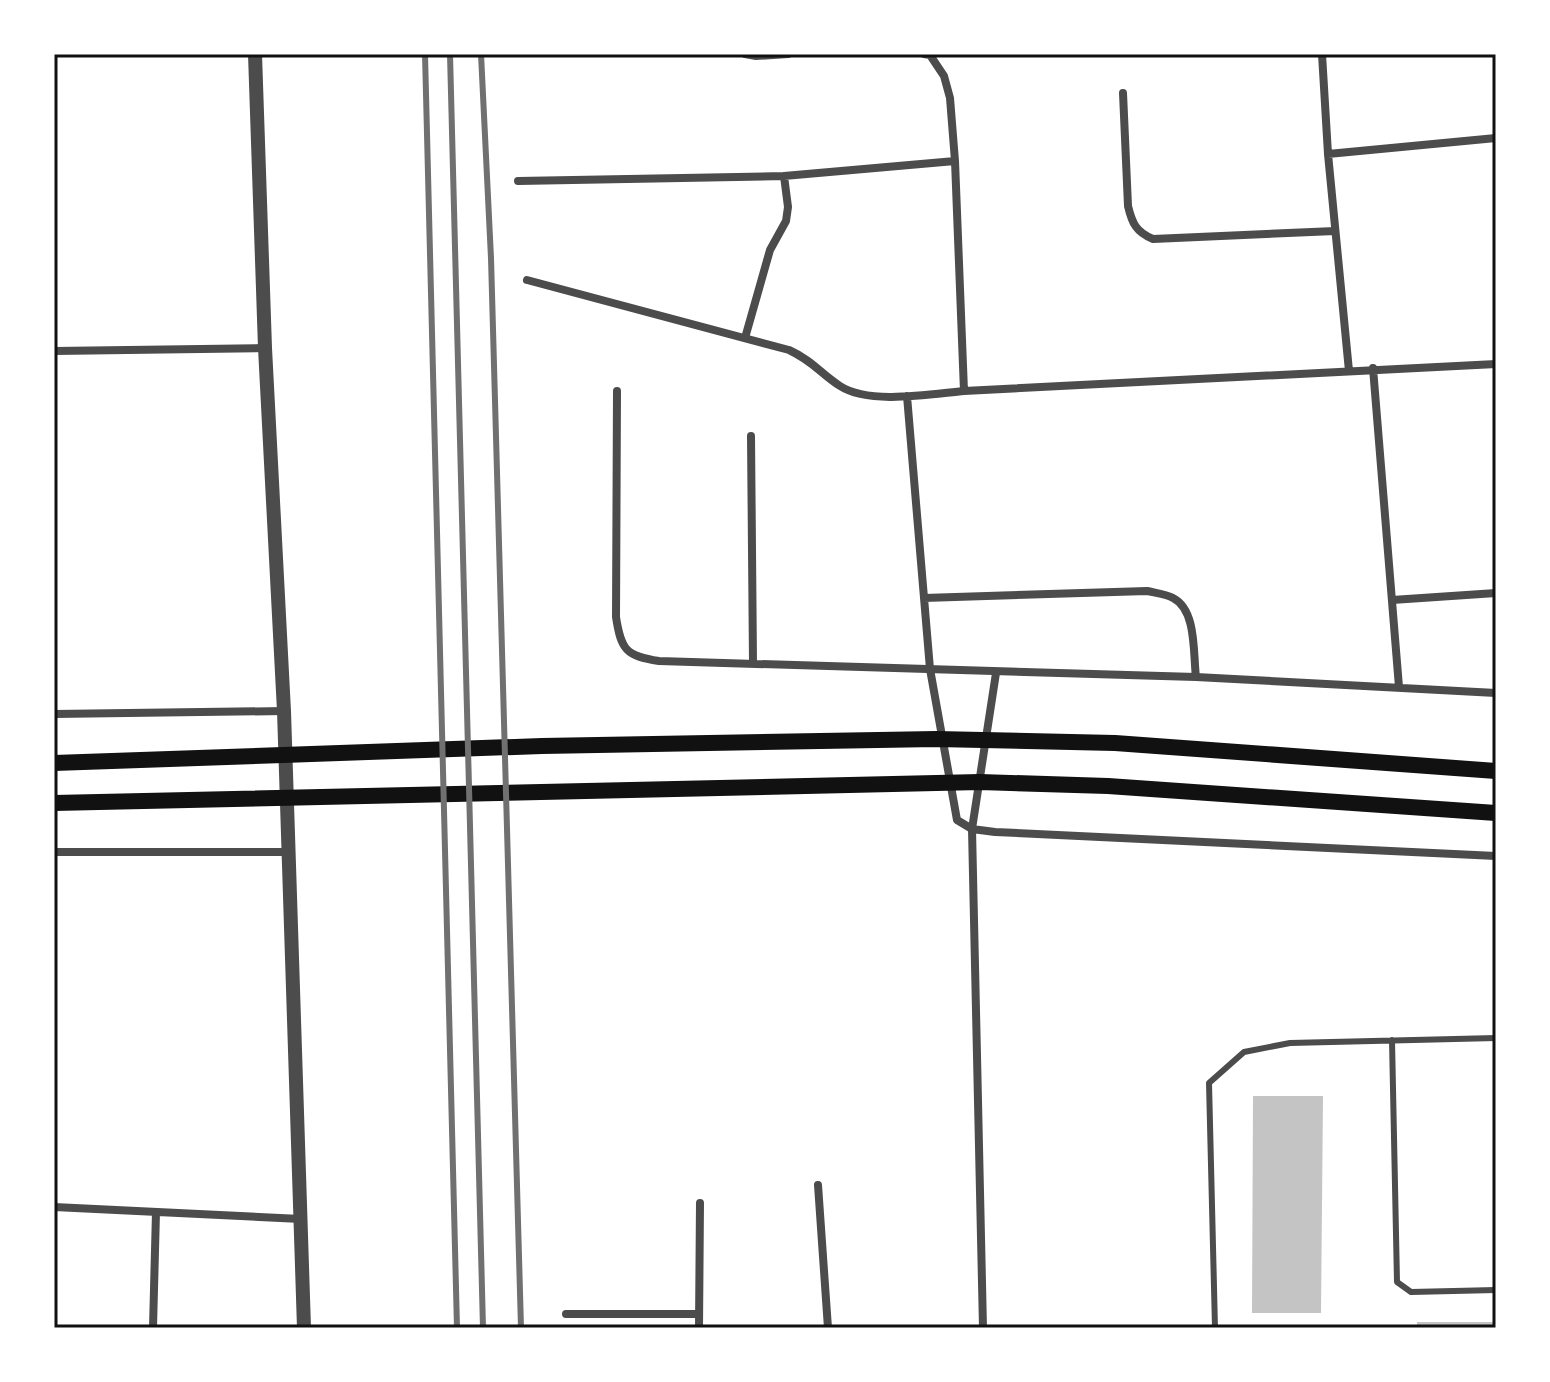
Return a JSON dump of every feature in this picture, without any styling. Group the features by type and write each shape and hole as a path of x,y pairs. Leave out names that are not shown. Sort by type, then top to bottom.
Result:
{"main road":[{"path":"54,763 542,746 936,739 1115,743 1496,771"},
{"path":"54,803 980,782 1108,786 1496,813"}],"street":[{"path":"255,54 265,348 284,711 304,1328"},
{"path":"745,54 788,54"},
{"path":"924,54 930,55 944,76 950,98 964,391"},
{"path":"1322,54 1328,154 1349,371"},
{"path":"1123,93 1128,206 1132,222 1141,234 1153,239 1335,231"},
{"path":"1328,154 1496,138"},
{"path":"518,181 784,176 955,161"},
{"path":"745,338 770,250 786,221 788,207 784,176"},
{"path":"527,280 789,350 810,360 841,387 858,394 907,396 1373,368 1496,364"},
{"path":"54,351 265,348"},
{"path":"1373,368 1399,687"},
{"path":"617,391 616,617 619,638 626,651 641,658 996,673 1196,677 1496,693"},
{"path":"907,396 930,669 957,820 972,829 1496,856"},
{"path":"751,436 753,663"},
{"path":"924,598 1147,591 1171,597 1183,604 1190,619 1196,677"},
{"path":"1392,600 1496,593"},
{"path":"983,1328 972,829 996,673"},
{"path":"54,714 284,711"},
{"path":"54,852 289,852"},
{"path":"818,1185 828,1328"},
{"path":"699,1328 700,1203"},
{"path":"54,1207 301,1219"},
{"path":"153,1328 156,1212"},
{"path":"566,1314 698,1314"}],"lane":[{"path":"1215,1328 1209,1083 1244,1052 1290,1043 1496,1038"},
{"path":"1392,1040 1397,1282 1411,1292 1496,1290"}],"building":[{"path":"1253,1096 1323,1096 1321,1313 1252,1313"},
{"path":"1417,1322 1496,1322 1496,1328 1417,1328"}],"railway":[{"path":"425,54 457,1328"},
{"path":"450,54 483,1328"},
{"path":"481,54 491,258 521,1328"}]}
